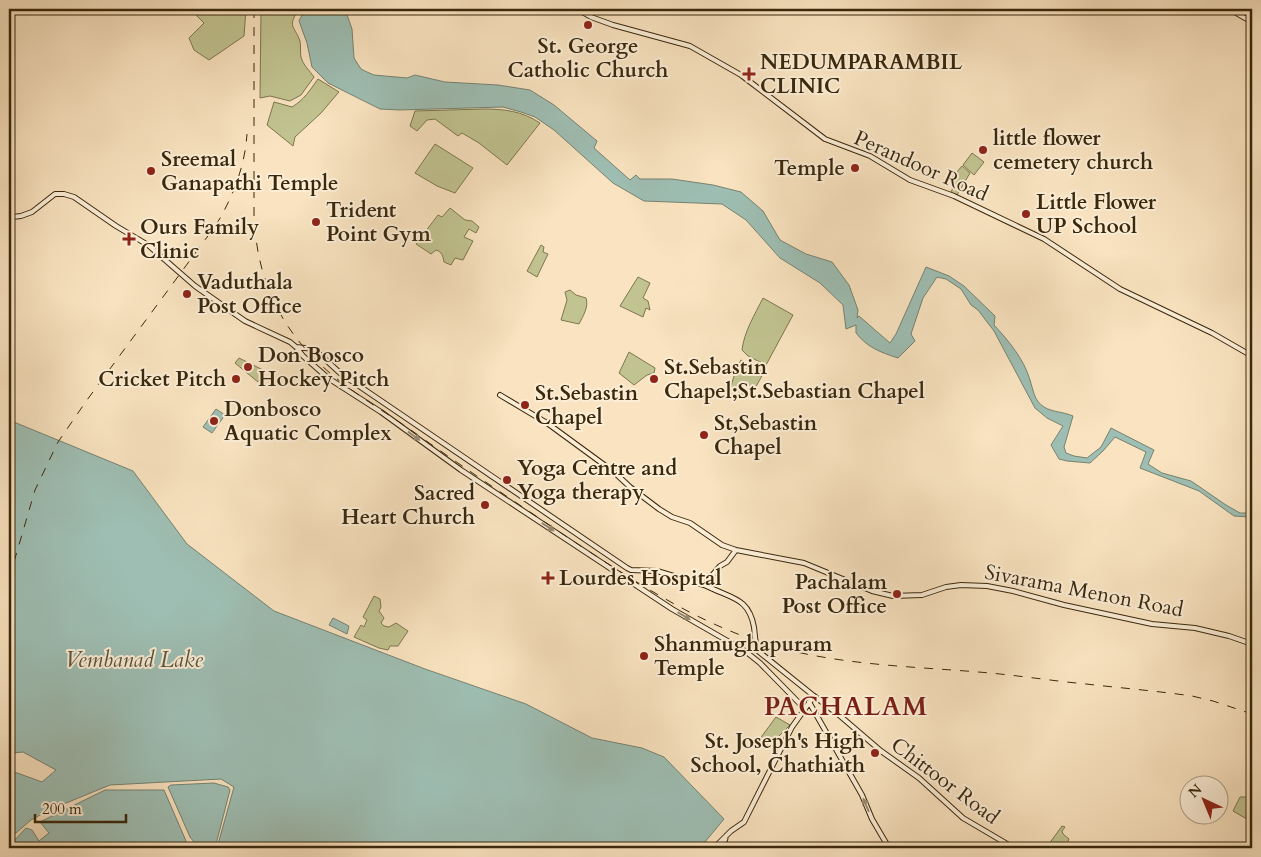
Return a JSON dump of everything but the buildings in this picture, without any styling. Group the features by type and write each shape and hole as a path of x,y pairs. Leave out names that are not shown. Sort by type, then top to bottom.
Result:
{"main road":[{"name":"Perandoor Road","path":"578,9 591,17 613,25 688,45 741,75 827,140 870,156 910,180 954,196 1044,239 1120,289 1212,333 1252,356"},
{"path":"1230,9 1252,22"},
{"name":"Chittoor Road","path":"9,215 12,217 22,216 32,212 55,194 74,196 116,226 148,245 195,286 245,321 285,339 296,347 314,349 340,373 627,568 631,570 656,571 704,584 739,600 745,605 753,624 758,651 839,715 881,752 919,778 963,818 1014,848"},
{"path":"296,347 303,356 328,378 381,412 461,470 672,609 745,651 760,663 804,708"},
{"name":"Sivarama Menon Road","path":"500,395 547,423 672,517 690,523 722,545 736,550 804,563 872,591 894,596 922,594 961,585 987,586 1152,624 1195,628 1252,644"},
{"path":"704,584 720,566 727,562 736,550"},
{"path":"714,848 740,825 804,708 814,696"},
{"path":"809,702 862,795 872,819 889,848"},
{"path":"718,848 726,836"}],"green space":[{"path":"190,9 246,9 244,36 209,60 194,50 189,38 204,23"},
{"path":"261,9 299,9 292,23 300,41 302,60 314,77 301,95 290,101 270,96 260,98"},
{"path":"318,79 339,92 321,113 295,137 293,146 267,125 274,102 292,107 303,98"},
{"path":"483,109 513,112 540,123 507,165 479,143 462,133 458,136 435,119 427,120 417,131 410,126 415,111"},
{"path":"435,144 473,168 455,193 437,186 415,173"},
{"path":"972,153 984,162 974,175 963,165"},
{"path":"962,166 970,173 957,195 951,192 955,183 950,180"},
{"path":"450,208 465,220 472,221 479,227 476,233 469,229 464,237 473,241 463,260 455,258 451,265 444,262 442,255 438,251 436,250 431,254 416,244 438,215 442,217"},
{"path":"541,245 544,247 543,252 548,254 537,277 527,271"},
{"path":"638,277 650,283 643,298 648,301 650,310 646,308 643,317 620,306"},
{"path":"570,290 576,295 586,298 587,301 584,315 579,324 561,320 567,300 565,292"},
{"path":"763,298 793,315 766,365 748,356 742,350 747,330"},
{"path":"629,352 655,368 654,373 647,375 634,385 619,373"},
{"name":"Don Bosco Hockey Pitch","path":"239,358 263,370 258,382 235,363"},
{"path":"741,360 764,372 753,392 744,394 742,398 731,398 728,395"},
{"path":"374,596 380,599 381,607 379,611 384,618 381,623 389,627 396,623 408,631 398,646 390,646 388,650 354,637 361,625 364,627 367,620 363,617"},
{"path":"776,717 790,725 769,746 759,740"},
{"path":"1248,794 1252,795 1252,817 1245,818 1233,811 1240,797 1246,797"},
{"path":"1062,826 1065,827 1062,831 1063,834 1069,839 1067,844 1062,848 1046,848"}],"water":[{"path":"305,9 345,9 352,29 354,58 361,69 374,75 407,78 415,75 445,82 498,85 530,90 554,105 597,141 594,148 630,180 636,175 640,179 672,179 713,185 741,192 763,211 780,240 806,254 832,262 849,285 858,310 857,318 859,316 890,343 896,334 926,267 949,276 964,286 995,316 994,325 1020,357 1038,402 1047,409 1073,416 1064,447 1066,453 1087,458 1101,447 1111,428 1154,450 1148,464 1162,473 1191,481 1240,513 1247,513 1252,501 1252,512 1249,517 1234,516 1199,491 1140,468 1146,452 1115,437 1090,463 1059,459 1051,445 1063,426 1047,418 1035,408 994,331 978,310 971,305 961,289 946,279 937,277 923,298 911,334 915,341 898,358 880,351 870,346 856,333 856,325 846,329 843,305 820,283 780,258 746,220 722,204 644,201 613,183 554,130 535,117 521,112 503,107 380,109 328,83 312,67 307,43 299,21"},
{"name":"Donbosco Aquatic Complex","path":"216,409 225,415 212,433 203,427"},
{"name":"Vembanad Lake","path":"9,420 133,471 187,544 274,611 425,669 526,704 592,738 642,748 664,757 724,819 700,848 217,848 234,787 221,779 110,785 49,810 31,820 9,839 9,770 42,782 56,770 23,752 12,753 9,749"},
{"path":"333,618 349,626 347,634 329,625"},
{"path":"214,783 228,787 230,790 215,848 199,848 190,837 168,787 171,785"},
{"path":"105,790 164,790 189,848 137,848 133,842 120,848 14,848 11,844 26,828 32,830 39,841 49,833 40,822"}],"railway":[{"path":"254,9 254,215 255,233 262,268 273,300 291,331 314,359 357,394 473,474 646,588 700,618 758,641 788,650 838,660 1002,674 1192,696 1252,714"},
{"path":"9,579 35,490 58,442 216,225 237,181 244,158 247,134"}],"place":[{"name":"St. George Catholic Church","path":"588,25"},
{"name":"NEDUMPARAMBIL CLINIC","path":"749,74"},
{"name":"little flower cemetery church","path":"983,150"},
{"name":"Temple","path":"855,168"},
{"name":"Sreemal Ganapathi Temple","path":"151,171"},
{"name":"Little Flower UP School","path":"1026,214"},
{"name":"Trident Point Gym","path":"316,222"},
{"name":"Ours Family Clinic","path":"129,239"},
{"name":"Vaduthala Post Office","path":"187,294"},
{"name":"Don Bosco Hockey Pitch","path":"248,367"},
{"name":"Cricket Pitch","path":"236,379"},
{"name":"St.Sebastin Chapel;St.Sebastian Chapel","path":"654,379"},
{"name":"St.Sebastin Chapel","path":"525,405"},
{"name":"Donbosco Aquatic Complex","path":"214,421"},
{"name":"St,Sebastin Chapel","path":"704,435"},
{"name":"Yoga Centre and Yoga therapy","path":"507,480"},
{"name":"Sacred Heart Church","path":"485,505"},
{"name":"Lourdes Hospital","path":"548,578"},
{"name":"Pachalam Post Office","path":"897,594"},
{"name":"Shanmughapuram Temple","path":"644,656"},
{"name":"St. Joseph's High School, Chathiath","path":"875,753"}],"district":[{"name":"PACHALAM","path":"846,706"}]}
